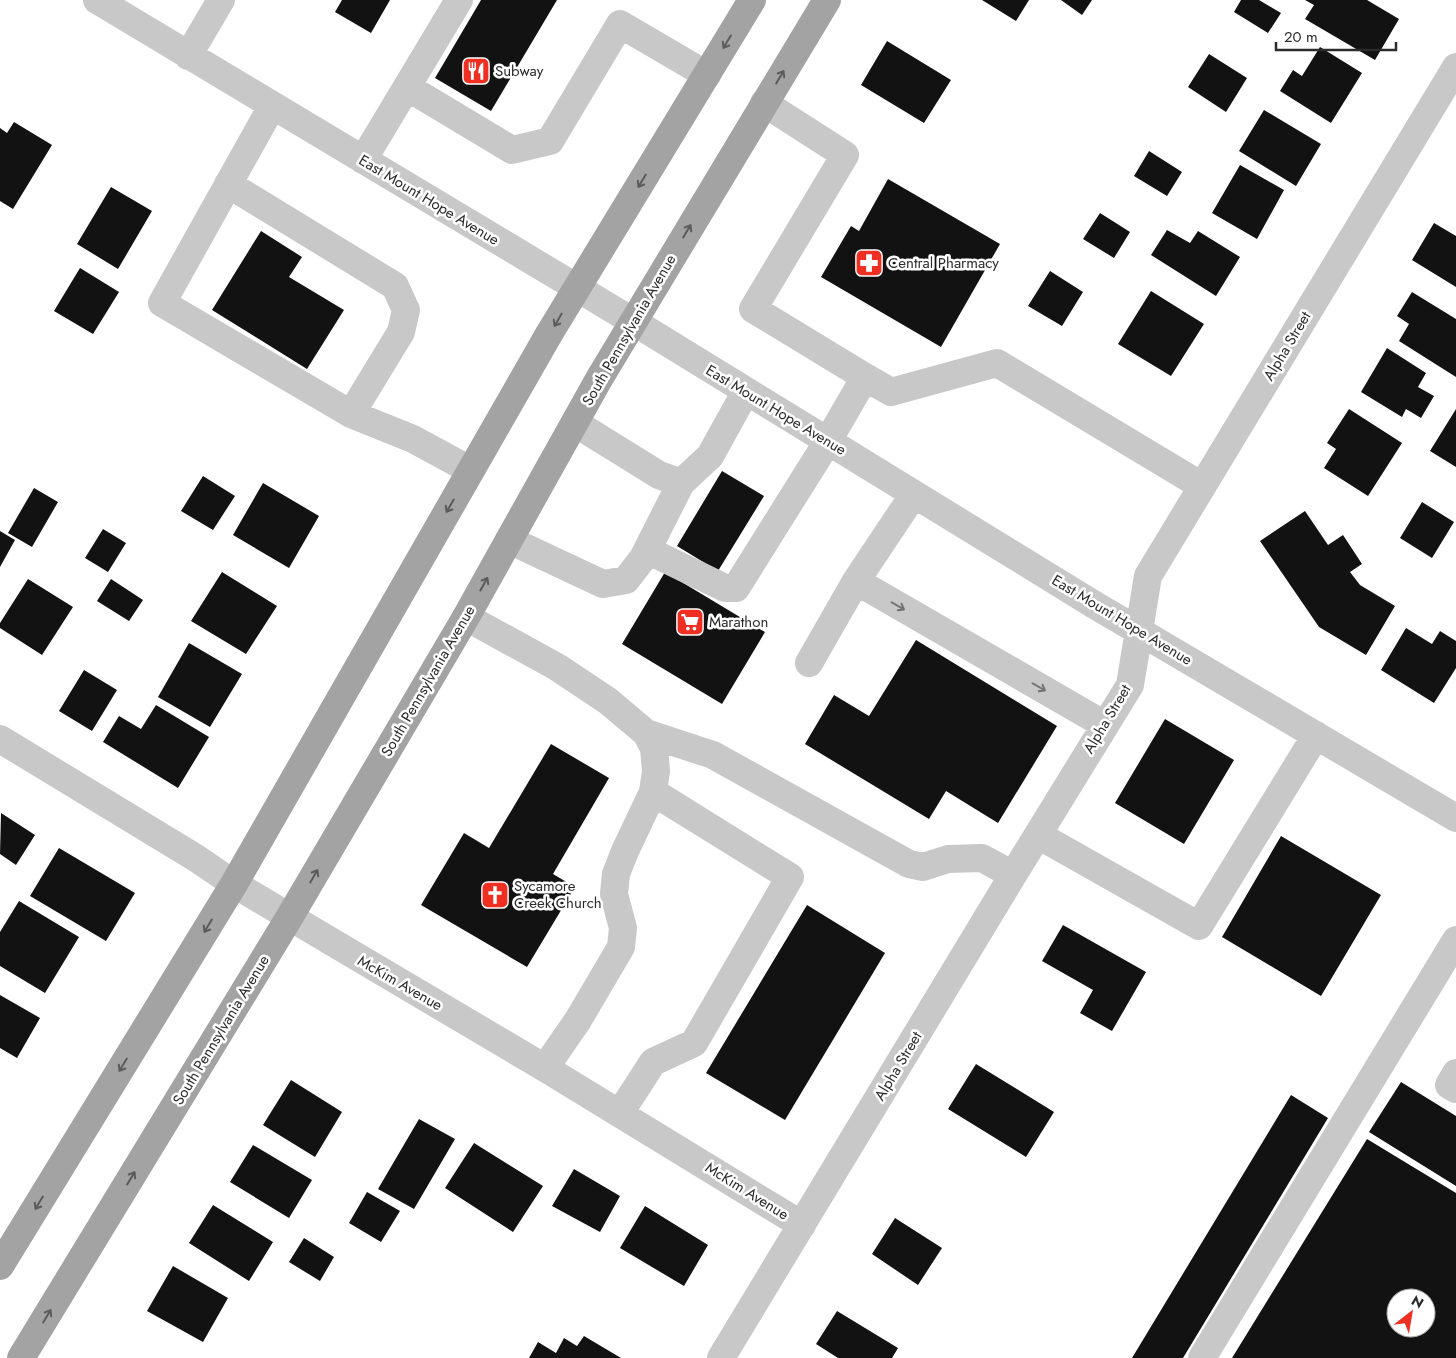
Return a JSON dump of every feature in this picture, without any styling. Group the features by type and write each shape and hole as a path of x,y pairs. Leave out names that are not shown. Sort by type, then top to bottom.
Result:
{"main road":[{"path":"0,1266 234,884 470,470 577,288 752,0"},
{"name":"South Pennsylvania Avenue","path":"21,1358 289,918 466,617 574,423 827,0"}],"street":[{"name":"East Mount Hope Avenue","path":"97,0 634,322 1093,604 1456,818"},
{"path":"188,56 221,0"},
{"path":"363,160 459,0"},
{"path":"407,87 512,150 550,141 620,24 707,75"},
{"name":"Alpha Street","path":"721,1358 1130,685 1148,576 1456,67"},
{"path":"764,104 845,154 753,309 891,392 996,363 1202,486"},
{"path":"272,106 162,303 351,414 413,439 470,470"},
{"path":"228,184 395,286 406,310 401,332 351,414"},
{"path":"647,550 725,588 736,588 828,441 865,377"},
{"path":"509,540 603,584 626,580 643,558 681,483 710,456 746,391"},
{"path":"574,423 659,475 681,483"},
{"path":"808,663 856,581 914,494"},
{"path":"856,581 1105,725"},
{"path":"466,617 556,667 608,701 646,733 654,748 656,771 653,792 625,850 616,874 614,894 623,928 621,947 578,1020 545,1068"},
{"path":"646,733 714,755 909,864 923,867 948,859 982,858 1013,875"},
{"path":"1038,834 1199,926 1316,735"},
{"name":"McKim Avenue","path":"0,739 196,858 289,918 545,1068 802,1225"},
{"path":"620,1113 653,1062 694,1043 790,877 653,792"},
{"path":"1202,1358 1456,940"},
{"path":"1456,1073 1449,1085 1456,1089"}],"building":[{"path":"342,0 390,0 371,33 335,12"},
{"path":"481,0 557,0 491,111 435,78"},
{"path":"982,0 1029,0 1016,21"},
{"path":"1061,0 1092,0 1082,15"},
{"path":"1241,0 1259,0 1281,13 1268,33 1234,12"},
{"path":"1305,0 1367,0 1399,19 1375,60 1305,19 1314,5"},
{"path":"887,41 951,80 924,123 861,85"},
{"path":"1320,47 1362,73 1331,123 1280,91 1293,70 1302,76"},
{"path":"1209,54 1247,78 1226,112 1188,87"},
{"path":"1264,110 1321,144 1296,186 1239,151"},
{"path":"14,122 52,145 13,209 0,201 0,128 7,133"},
{"path":"1149,151 1182,172 1167,196 1134,176"},
{"path":"1240,165 1284,190 1257,239 1212,213"},
{"path":"888,179 1000,244 941,347 821,277 851,226 859,231"},
{"path":"111,187 152,211 118,269 77,244"},
{"path":"1100,213 1130,232 1114,258 1083,239"},
{"path":"1434,223 1456,236 1456,287 1412,260"},
{"path":"1167,230 1190,243 1198,231 1240,257 1216,296 1151,255"},
{"path":"261,231 302,257 289,277 344,310 307,369 212,310"},
{"path":"80,268 119,292 93,334 54,311"},
{"path":"1050,271 1083,292 1062,326 1028,306"},
{"path":"1151,291 1204,324 1171,376 1118,344"},
{"path":"1412,292 1456,319 1456,377 1399,341 1409,324 1397,316"},
{"path":"1387,348 1426,373 1418,387 1434,396 1421,418 1406,409 1402,417 1361,392"},
{"path":"1349,409 1402,443 1368,496 1324,468 1336,449 1327,443"},
{"path":"1456,409 1456,467 1430,451"},
{"path":"722,471 764,496 718,571 677,546"},
{"path":"203,476 235,496 213,530 181,511"},
{"path":"263,483 319,516 289,568 233,535"},
{"path":"34,488 58,502 32,547 8,533"},
{"path":"1422,502 1454,522 1432,558 1400,538"},
{"path":"1305,511 1328,545 1343,535 1362,564 1350,572 1360,585 1395,606 1366,655 1319,627 1260,541"},
{"path":"103,529 126,543 108,572 85,558"},
{"path":"0,531 15,540 0,567"},
{"path":"222,572 277,606 246,654 191,621"},
{"path":"665,572 765,632 722,704 622,644"},
{"path":"28,579 73,607 42,655 0,628 0,623"},
{"path":"111,579 143,600 129,621 97,601"},
{"path":"1406,628 1432,644 1440,631 1456,641 1456,668 1434,703 1381,670"},
{"path":"916,640 1057,726 998,823 946,791 929,819 805,744 834,695 869,716"},
{"path":"189,643 242,674 210,727 158,697"},
{"path":"84,670 117,690 92,731 59,711"},
{"path":"156,705 209,737 178,788 103,742 119,716 141,729"},
{"path":"1165,719 1234,760 1184,844 1115,803"},
{"path":"551,744 609,778 553,874 575,887 527,967 421,905 464,833 489,848"},
{"path":"1,813 35,835 16,865 0,854"},
{"path":"1281,836 1381,895 1321,996 1222,937"},
{"path":"59,848 135,893 106,941 30,896"},
{"path":"19,901 79,937 45,993 0,966 0,932"},
{"path":"807,905 885,953 785,1120 706,1073"},
{"path":"1063,925 1146,972 1112,1031 1080,1013 1093,990 1042,961"},
{"path":"0,995 40,1018 17,1058 0,1048"},
{"path":"976,1064 1054,1112 1026,1157 948,1109"},
{"path":"291,1080 342,1112 315,1157 263,1125"},
{"path":"1401,1082 1456,1116 1456,1186 1369,1132"},
{"path":"1291,1095 1328,1118 1183,1358 1132,1358"},
{"path":"419,1119 455,1139 414,1209 378,1189"},
{"path":"1367,1139 1456,1193 1456,1358 1232,1358"},
{"path":"474,1143 543,1186 513,1232 445,1188"},
{"path":"253,1145 312,1180 289,1218 230,1182"},
{"path":"574,1169 620,1196 600,1232 552,1206"},
{"path":"367,1192 400,1211 381,1242 349,1223"},
{"path":"213,1205 273,1242 249,1281 189,1243"},
{"path":"645,1206 708,1245 684,1286 620,1248"},
{"path":"895,1218 942,1248 918,1285 872,1254"},
{"path":"304,1238 334,1257 320,1281 289,1262"},
{"path":"173,1266 228,1298 203,1342 147,1311"},
{"path":"837,1311 898,1348 892,1358 838,1358 816,1344"},
{"path":"584,1336 621,1358 529,1358 538,1342 556,1353 564,1338 577,1346"}],"place":[{"name":"Subway","path":"476,71"},
{"name":"Central Pharmacy","path":"869,263"},
{"name":"Marathon","path":"690,622"},
{"name":"Sycamore Creek Church","path":"495,895"}]}
